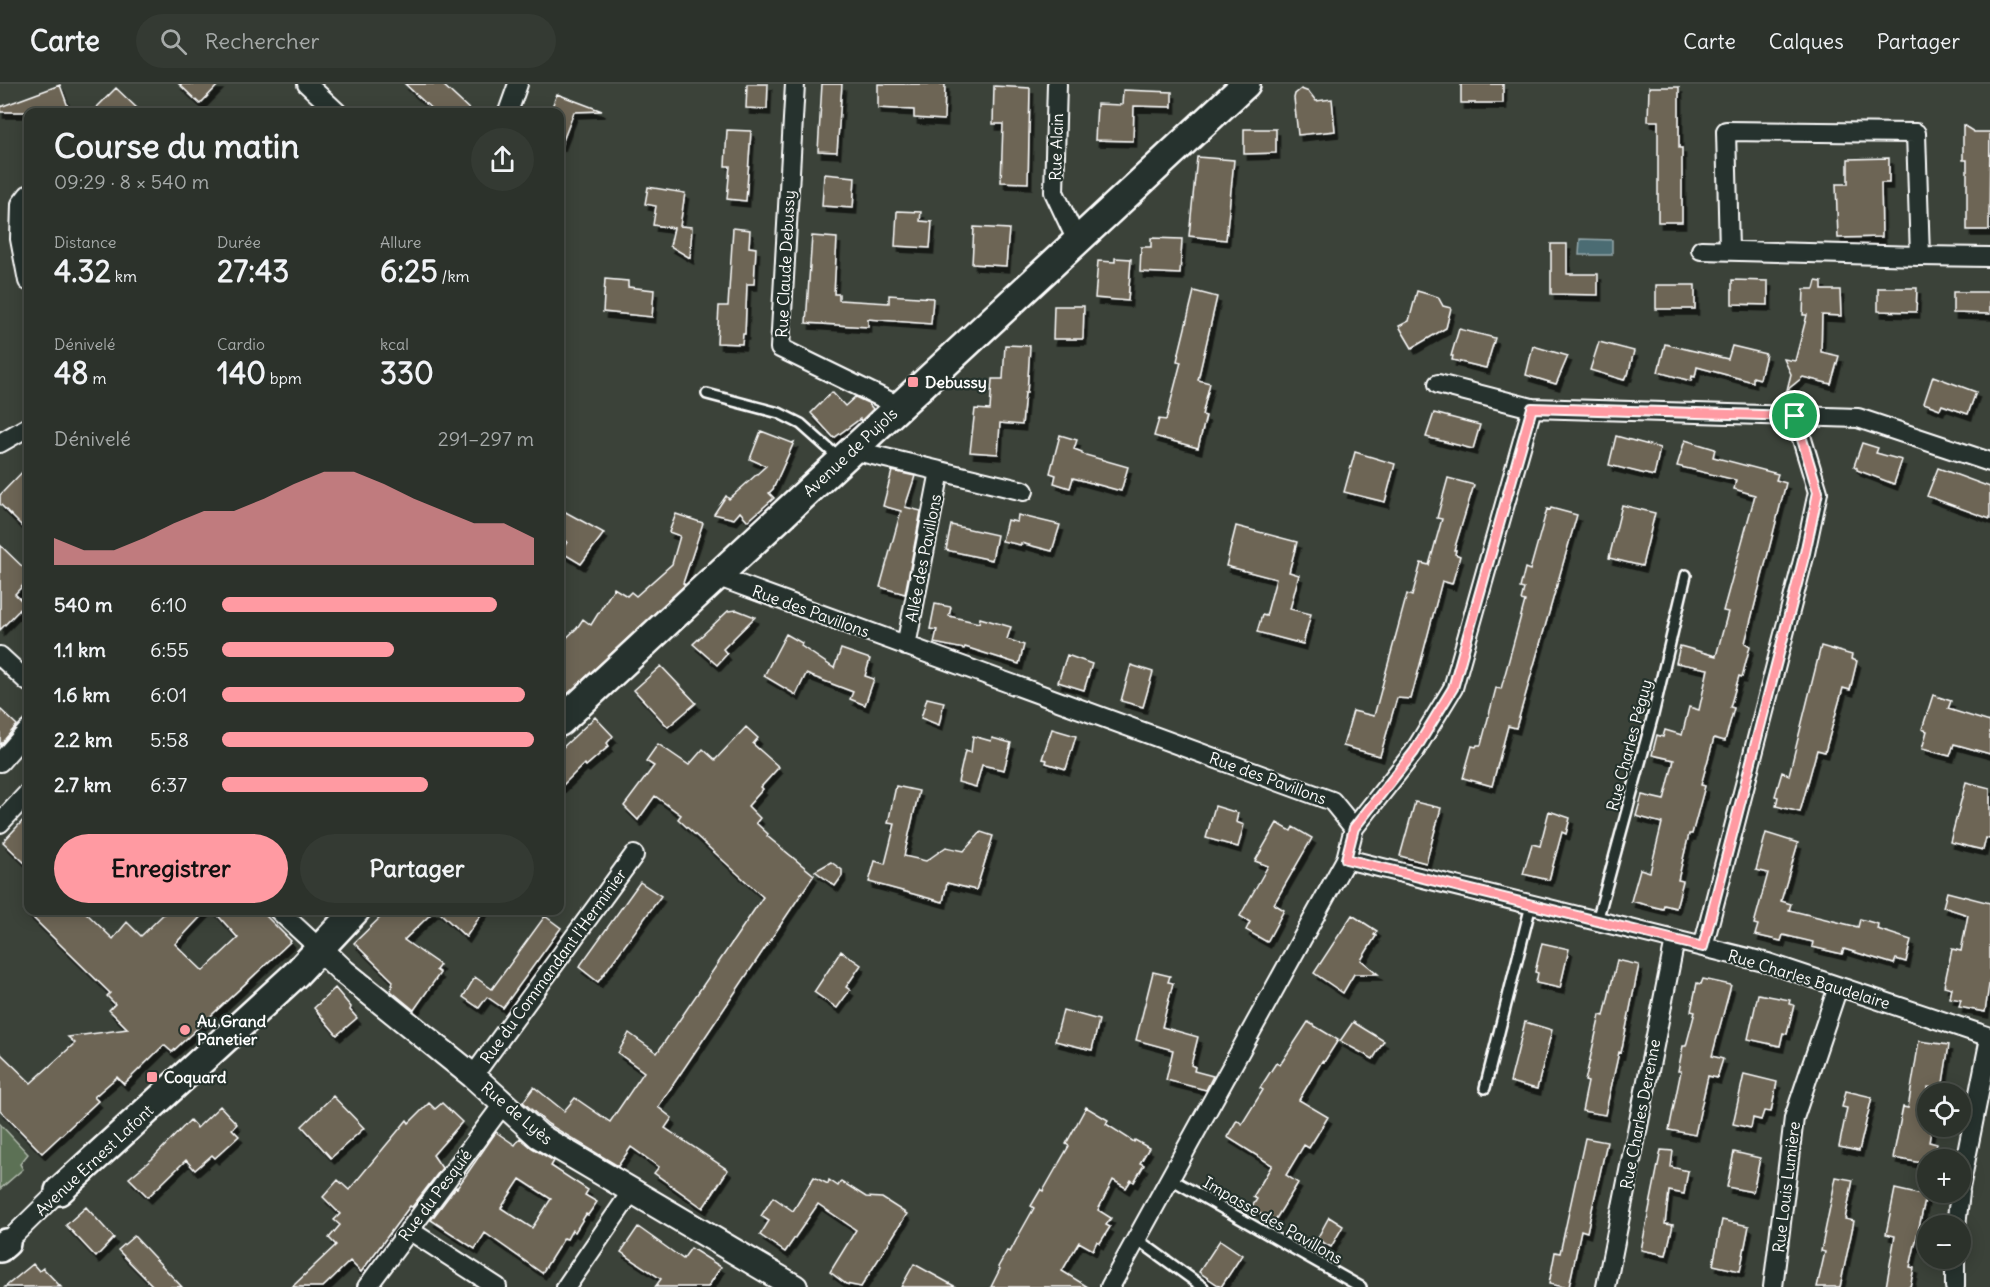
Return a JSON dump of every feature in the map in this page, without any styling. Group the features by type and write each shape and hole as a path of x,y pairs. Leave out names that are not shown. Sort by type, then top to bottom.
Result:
{"main road":[{"name":"Avenue de Pujols","path":"564,718 1246,84"},
{"path":"320,949 351,915"},
{"name":"Avenue Ernest Lafont","path":"59,1191 296,974 320,949"}],"street":[{"path":"307,84 332,108"},
{"path":"509,108 518,84"},
{"name":"Rue Claude Debussy","path":"795,84 780,348 899,406"},
{"name":"Rue Alain","path":"1057,84 1054,192 1077,241"},
{"path":"1729,250 1725,131 1916,133 1920,256"},
{"path":"24,200 21,204 20,239 24,260"},
{"path":"1701,250 1990,257"},
{"path":"1438,384 1532,408 1858,417 1990,462"},
{"path":"1110,1287 1138,1240 1346,859 1354,828 1414,752 1453,688 1532,408"},
{"path":"1703,947 1805,553 1818,492 1795,416"},
{"path":"0,443 24,429"},
{"name":"Allée des Pavillons","path":"847,455 940,471 1024,491"},
{"name":"Allée des Pavillons","path":"906,646 940,471"},
{"name":"Rue des Pavillons","path":"716,576 1332,801 1354,828"},
{"path":"0,656 24,678"},
{"path":"0,762 24,735"},
{"path":"0,823 24,797"},
{"name":"Rue du Commandant l’Herminier","path":"472,1076 634,855"},
{"name":"Rue Charles Baudelaire","path":"1346,859 1768,963 1990,1038"},
{"path":"283,915 320,949"},
{"name":"Rue Charles Derenne","path":"1606,1287 1675,940"},
{"name":"Rue de Lyès","path":"320,949 344,972 504,1103 539,1136 795,1287"},
{"name":"Rue Louis Lumière","path":"1773,1287 1794,1118 1838,987"},
{"path":"1968,1149 1990,1038"},
{"name":"Rue du Pesquié","path":"367,1287 504,1103"},
{"name":"Avenue Ernest Lafont","path":"3,1245 59,1191"},
{"path":"566,1287 632,1191"},
{"path":"409,1230 497,1287"},
{"path":"1955,1269 1955,1287"}],"lane":[{"path":"707,394 779,413 801,424 847,455"},
{"name":"Rue Charles Péguy","path":"1597,921 1653,715 1686,575"},
{"path":"1485,1088 1531,904"},
{"name":"Impasse des Pavillons","path":"1171,1179 1361,1287"},
{"path":"1138,1240 1203,1287"}],"green space":[{"path":"0,1124 28,1154 20,1164 23,1169 0,1189"}],"water":[{"path":"1580,239 1612,240 1612,255 1579,255"}],"building":[{"path":"179,84 219,84 200,104"},
{"path":"405,84 442,84 468,108 431,108"},
{"path":"747,84 768,84 767,109 746,108"},
{"path":"822,84 842,84 837,152 818,151"},
{"path":"878,84 945,84 944,120 914,118 914,110 878,108"},
{"path":"1461,84 1503,84 1503,103 1461,103"},
{"path":"60,85 68,107 24,108 24,112 0,112 0,107"},
{"path":"994,86 1030,88 1028,183 1001,182 1003,124 993,124"},
{"path":"1649,87 1679,87 1682,222 1658,222 1658,121 1648,121"},
{"path":"116,88 137,108 96,108"},
{"path":"1301,89 1309,92 1316,101 1332,99 1335,131 1298,135 1294,98"},
{"path":"1123,90 1172,92 1172,107 1134,106 1133,141 1095,140 1097,104 1122,105"},
{"path":"557,94 602,111 574,112 564,138 564,108 552,108"},
{"path":"1963,125 1974,132 1990,132 1989,230 1967,230 1967,160 1963,160"},
{"path":"1244,129 1276,129 1276,153 1244,154"},
{"path":"727,130 751,131 746,201 727,199 730,166 725,166"},
{"path":"1197,157 1234,160 1226,240 1189,236"},
{"path":"1889,158 1889,183 1881,183 1882,237 1838,238 1836,184 1848,184 1848,159"},
{"path":"824,174 855,177 853,208 822,206"},
{"path":"648,187 685,193 680,226 692,227 690,258 670,246 674,228 653,225 656,206 645,204"},
{"path":"897,211 921,212 920,221 932,222 930,248 895,246"},
{"path":"974,227 1009,229 1006,266 972,264"},
{"path":"733,228 750,230 749,247 756,248 754,284 747,284 745,334 743,334 742,344 717,343 719,306 728,306"},
{"path":"812,236 837,238 834,294 839,294 839,300 889,303 889,295 933,298 931,324 868,319 868,327 806,323"},
{"path":"1151,238 1182,239 1180,274 1140,272 1141,247 1151,247"},
{"path":"1551,244 1567,244 1567,274 1598,274 1598,295 1551,294"},
{"path":"1115,258 1131,259 1128,301 1095,298 1098,261 1115,262"},
{"path":"605,279 628,281 628,287 654,290 652,317 603,312"},
{"path":"1732,280 1768,281 1768,305 1732,304"},
{"path":"1816,281 1822,282 1822,290 1840,290 1841,316 1822,315 1821,352 1839,356 1831,384 1803,377 1787,390 1791,374 1784,359 1795,361 1807,315 1803,315 1804,289 1814,289"},
{"path":"1656,285 1695,285 1695,309 1656,309"},
{"path":"1878,288 1917,288 1916,312 1878,311"},
{"path":"1194,291 1217,297 1198,380 1210,383 1202,415 1206,416 1198,448 1154,436 1159,419 1166,420 1181,362 1177,361"},
{"path":"1417,291 1438,297 1443,306 1451,308 1446,328 1412,348 1399,326 1409,321"},
{"path":"1953,292 1990,292 1990,314 1953,313"},
{"path":"1054,306 1084,306 1083,339 1053,339"},
{"path":"1459,329 1495,338 1486,368 1452,360 1453,356 1451,356"},
{"path":"1599,342 1634,351 1628,375 1624,380 1590,370"},
{"path":"1665,344 1728,359 1732,346 1766,354 1760,379 1753,377 1753,382 1697,367 1695,377 1692,376 1691,381 1658,372"},
{"path":"1005,345 1030,346 1022,425 1000,423 998,454 970,452 975,409 990,410 992,379 1003,379"},
{"path":"1533,346 1568,356 1556,384 1526,375"},
{"path":"1933,376 1976,392 1968,414 1942,405 1940,409 1924,403"},
{"path":"832,392 845,406 855,397 868,403 873,409 861,421 860,419 834,438 811,413"},
{"path":"1434,413 1480,425 1473,449 1426,437"},
{"path":"761,431 794,442 773,489 769,493 774,498 748,521 740,512 734,519 714,514 726,496 729,499 766,466 750,459"},
{"path":"1060,435 1077,440 1074,449 1082,454 1128,467 1121,491 1073,478 1070,488 1054,483 1056,475 1050,473"},
{"path":"1616,436 1660,448 1654,476 1609,465"},
{"path":"1685,440 1715,449 1713,457 1778,474 1776,480 1786,483 1745,643 1750,646 1742,677 1739,676 1730,707 1734,708 1725,741 1714,738 1701,785 1705,786 1692,834 1689,834 1678,880 1683,881 1676,908 1664,905 1663,909 1631,901 1640,869 1650,872 1662,823 1636,816 1642,795 1664,800 1674,760 1652,755 1657,735 1663,737 1665,730 1682,735 1689,707 1699,710 1708,669 1676,663 1680,646 1716,656 1728,612 1723,611 1755,495 1734,489 1736,480 1677,466"},
{"path":"1862,443 1878,448 1876,453 1902,460 1894,484 1857,470 1854,466"},
{"path":"1355,452 1395,464 1385,502 1344,492"},
{"path":"1938,468 1990,487 1990,519 1927,496"},
{"path":"24,470 24,528 0,504 0,495"},
{"path":"892,471 915,476 905,507 921,511 905,594 880,587 901,511 883,506"},
{"path":"1448,478 1474,485 1454,550 1456,550 1455,554 1460,556 1452,584 1442,581 1411,699 1397,698 1380,756 1343,746 1353,711 1374,716 1407,594 1412,596 1421,563 1429,565 1442,519 1437,518"},
{"path":"1622,505 1655,513 1642,566 1609,558"},
{"path":"1547,509 1577,515 1516,728 1508,726 1492,786 1463,778 1472,746 1481,745 1496,688 1501,689 1525,601 1521,600 1524,589 1520,588 1525,568 1530,570"},
{"path":"564,511 604,533 581,564 564,554 567,542 564,540"},
{"path":"676,514 703,523 683,583 685,585 564,697 564,640 583,619 591,625 614,588 627,596 631,592 636,596 672,564 680,536 669,532"},
{"path":"1018,515 1060,525 1052,551 1002,541 1007,520 1017,522"},
{"path":"951,525 997,535 992,560 946,550"},
{"path":"1236,526 1297,542 1289,572 1299,575 1290,609 1311,614 1303,644 1257,632 1262,615 1266,616 1276,579 1226,566"},
{"path":"0,545 24,568 24,584 15,594 24,605 0,630"},
{"path":"935,604 951,607 949,616 979,623 980,618 1011,627 1007,639 1024,645 1019,664 965,647 964,649 934,643 937,630 930,629"},
{"path":"737,610 755,617 723,649 727,654 717,665 693,644 728,611"},
{"path":"786,634 802,643 801,646 834,668 841,649 870,659 865,676 874,679 865,705 850,699 853,692 806,674 796,695 764,676"},
{"path":"1821,646 1852,655 1851,659 1857,661 1850,690 1843,688 1825,752 1817,750 1800,812 1776,806 1778,797 1775,796 1782,772 1789,775"},
{"path":"1067,655 1092,664 1084,690 1058,682"},
{"path":"1131,665 1153,672 1143,707 1121,701"},
{"path":"661,666 696,703 668,727 634,690"},
{"path":"1933,695 1951,701 1948,709 1990,722 1990,754 1954,744 1950,756 1922,749 1927,731 1922,729"},
{"path":"927,698 944,702 939,725 921,718"},
{"path":"0,709 17,725 0,745"},
{"path":"595,717 613,736 607,743 609,746 586,766 584,764 564,784 564,746"},
{"path":"746,727 758,738 753,744 779,767 748,806 760,818 756,823 768,834 767,836 814,875 658,1107 672,1118 665,1128 728,1170 703,1208 654,1173 659,1167 631,1147 618,1166 548,1124 523,1102 534,1087 564,1111 575,1098 610,1122 644,1072 618,1053 629,1033 657,1053 763,897 678,819 681,815 655,796 638,820 624,806 654,766 646,761 658,744 689,765 703,749 715,760"},
{"path":"1052,729 1076,736 1066,769 1046,763 1047,760 1042,759"},
{"path":"973,736 1011,743 1004,770 982,765 976,787 958,782 965,751 971,753"},
{"path":"1966,782 1990,788 1990,839 1986,838 1983,850 1950,842"},
{"path":"896,786 919,791 904,856 926,861 946,847 964,851 981,832 993,836 976,890 947,883 943,902 869,882 875,861 885,864 895,824 888,823"},
{"path":"1415,802 1441,808 1426,863 1400,856"},
{"path":"1215,806 1238,813 1236,822 1244,825 1238,847 1206,838"},
{"path":"1549,811 1570,818 1566,834 1562,832 1549,880 1523,874 1532,844 1540,846"},
{"path":"24,819 24,862 3,842"},
{"path":"1277,823 1291,831 1293,827 1312,838 1274,904 1284,910 1267,942 1246,930 1250,922 1240,916 1268,866 1255,861"},
{"path":"1766,833 1798,843 1781,901 1791,904 1789,910 1858,927 1860,919 1878,924 1877,929 1911,940 1906,962 1896,959 1894,964 1844,949 1842,954 1812,947 1813,942 1783,935 1781,941 1755,935 1758,925 1754,924 1768,873 1756,870"},
{"path":"831,862 842,870 842,876 835,886 815,871"},
{"path":"640,882 661,896 598,982 579,967"},
{"path":"1947,892 1990,903 1990,978 1985,1012 1959,1007 1961,1000 1950,998 1952,988 1944,986 1952,949 1961,951 1968,915 1943,907"},
{"path":"30,915 88,915 113,939 127,922 141,936 163,915 202,915 175,944 203,971 238,938 217,915 265,915 291,941 172,1052 164,1045 124,1084 117,1077 94,1097 98,1101 42,1153 0,1110 0,1053 31,1083 75,1043 68,1037 128,1029 109,1010 115,1004 107,996 110,993"},
{"path":"383,915 430,915 404,940 440,965 436,970 440,973 414,1010 391,991 393,981 354,943"},
{"path":"442,915 481,915 466,937"},
{"path":"1352,915 1377,931 1361,960 1378,974 1354,974 1343,993 1314,973"},
{"path":"545,916 561,928 503,1008 487,997 479,1008 463,997 475,977 492,989"},
{"path":"1542,943 1569,949 1560,988 1536,983 1538,973 1535,972"},
{"path":"841,951 861,965 846,987 850,990 837,1008 814,992"},
{"path":"1617,960 1639,965 1621,1053 1619,1052 1605,1115 1582,1111 1588,1082 1585,1081 1600,1015 1604,1016"},
{"path":"1153,972 1170,976 1168,982 1173,983 1162,1027 1198,1037 1191,1065 1195,1067 1194,1071 1213,1076 1206,1090 1166,1080 1173,1050 1136,1040"},
{"path":"1703,979 1731,985 1712,1056 1723,1059 1717,1078 1708,1076 1695,1135 1669,1130 1681,1071 1678,1071 1683,1046 1686,1046 1695,1012 1691,1011 1697,983 1701,984"},
{"path":"335,988 357,1018 337,1035 314,1008"},
{"path":"1758,994 1790,1000 1789,1004 1794,1005 1787,1034 1783,1033 1780,1046 1748,1039"},
{"path":"1063,1010 1099,1020 1092,1050 1055,1041"},
{"path":"1308,1022 1338,1040 1324,1062 1322,1061 1299,1100 1328,1117 1309,1148 1304,1145 1286,1175 1298,1183 1274,1222 1251,1208 1257,1199 1253,1197 1272,1165 1227,1137 1237,1120 1242,1124 1263,1090 1260,1088 1276,1063 1280,1065"},
{"path":"1353,1022 1384,1041 1373,1059 1340,1041"},
{"path":"1525,1022 1552,1030 1537,1089 1510,1082"},
{"path":"1919,1041 1949,1045 1943,1083 1917,1083 1917,1137 1930,1137 1929,1142 1937,1144 1936,1149 1917,1149 1917,1162 1893,1158 1903,1107 1908,1108"},
{"path":"1744,1074 1777,1082 1771,1112 1764,1111 1761,1120 1753,1118 1751,1128 1733,1124"},
{"path":"1846,1091 1872,1097 1859,1151 1839,1147 1847,1108 1842,1107"},
{"path":"333,1096 364,1128 331,1158 302,1126"},
{"path":"429,1103 435,1109 442,1103 462,1122 433,1155 442,1168 412,1207 410,1206 361,1272 350,1261 323,1287 292,1287 336,1245 329,1238 340,1225 334,1220 340,1214 323,1197 338,1180 349,1190 407,1120 409,1123"},
{"path":"220,1106 237,1124 232,1129 239,1136 215,1158 212,1155 195,1170 186,1160 148,1197 129,1178 152,1159 190,1120 197,1128"},
{"path":"1086,1107 1108,1120 1106,1124 1134,1142 1135,1140 1149,1148 1140,1163 1144,1165 1134,1182 1131,1180 1126,1188 1113,1180 1098,1210 1111,1218 1106,1225 1110,1227 1100,1243 1097,1241 1093,1250 1079,1242 1062,1271 1088,1287 991,1287 1000,1269 998,1267 1007,1251 1010,1252 1034,1208 1031,1206 1041,1189 1043,1191 1069,1146 1066,1144"},
{"path":"496,1132 515,1145 520,1138 554,1161 551,1166 588,1190 585,1195 597,1202 575,1232 572,1230 567,1239 564,1238 542,1273 485,1233 475,1249 431,1220 457,1188","holes":["520,1179 551,1199 532,1228 501,1208"]},
{"path":"1585,1138 1607,1142 1587,1232 1581,1230 1569,1287 1563,1287 1549,1284 1555,1252 1560,1253"},
{"path":"1661,1150 1673,1151 1671,1167 1688,1171 1684,1194 1669,1191 1665,1224 1673,1225 1666,1255 1641,1250"},
{"path":"1734,1152 1760,1158 1753,1192 1727,1187"},
{"path":"814,1177 828,1184 829,1180 838,1186 841,1181 866,1197 882,1198 907,1214 861,1287 846,1284 830,1272 856,1230 818,1204 785,1252 760,1235 769,1221 761,1216 773,1197 793,1211"},
{"path":"1836,1177 1853,1180 1845,1219 1854,1221 1840,1287 1817,1287 1825,1252 1821,1251"},
{"path":"1895,1189 1917,1194 1917,1203 1924,1203 1922,1215 1917,1215 1917,1236 1910,1267 1914,1268 1910,1287 1886,1287 1895,1236 1886,1234"},
{"path":"86,1207 114,1238 96,1257 66,1225"},
{"path":"1329,1217 1343,1226 1331,1247 1317,1239"},
{"path":"1722,1220 1749,1226 1740,1271 1713,1265"},
{"path":"638,1227 683,1259 691,1248 721,1267 708,1287 655,1287 661,1279 621,1252"},
{"path":"134,1236 182,1287 154,1287 118,1250"},
{"path":"1220,1240 1242,1255 1221,1287 1199,1272"},
{"path":"33,1264 39,1271 43,1268 61,1287 5,1287"},
{"path":"914,1264 956,1287 901,1287"}],"place":[{"name":"Debussy","path":"913,382"},
{"name":"Au Grand Panetier","path":"185,1030"},
{"name":"Coquard","path":"152,1077"}],"route":[{"path":"1532,408 1795,416 1818,492 1805,553 1703,947 1346,859 1354,828 1414,752 1453,688 1532,408"}]}
